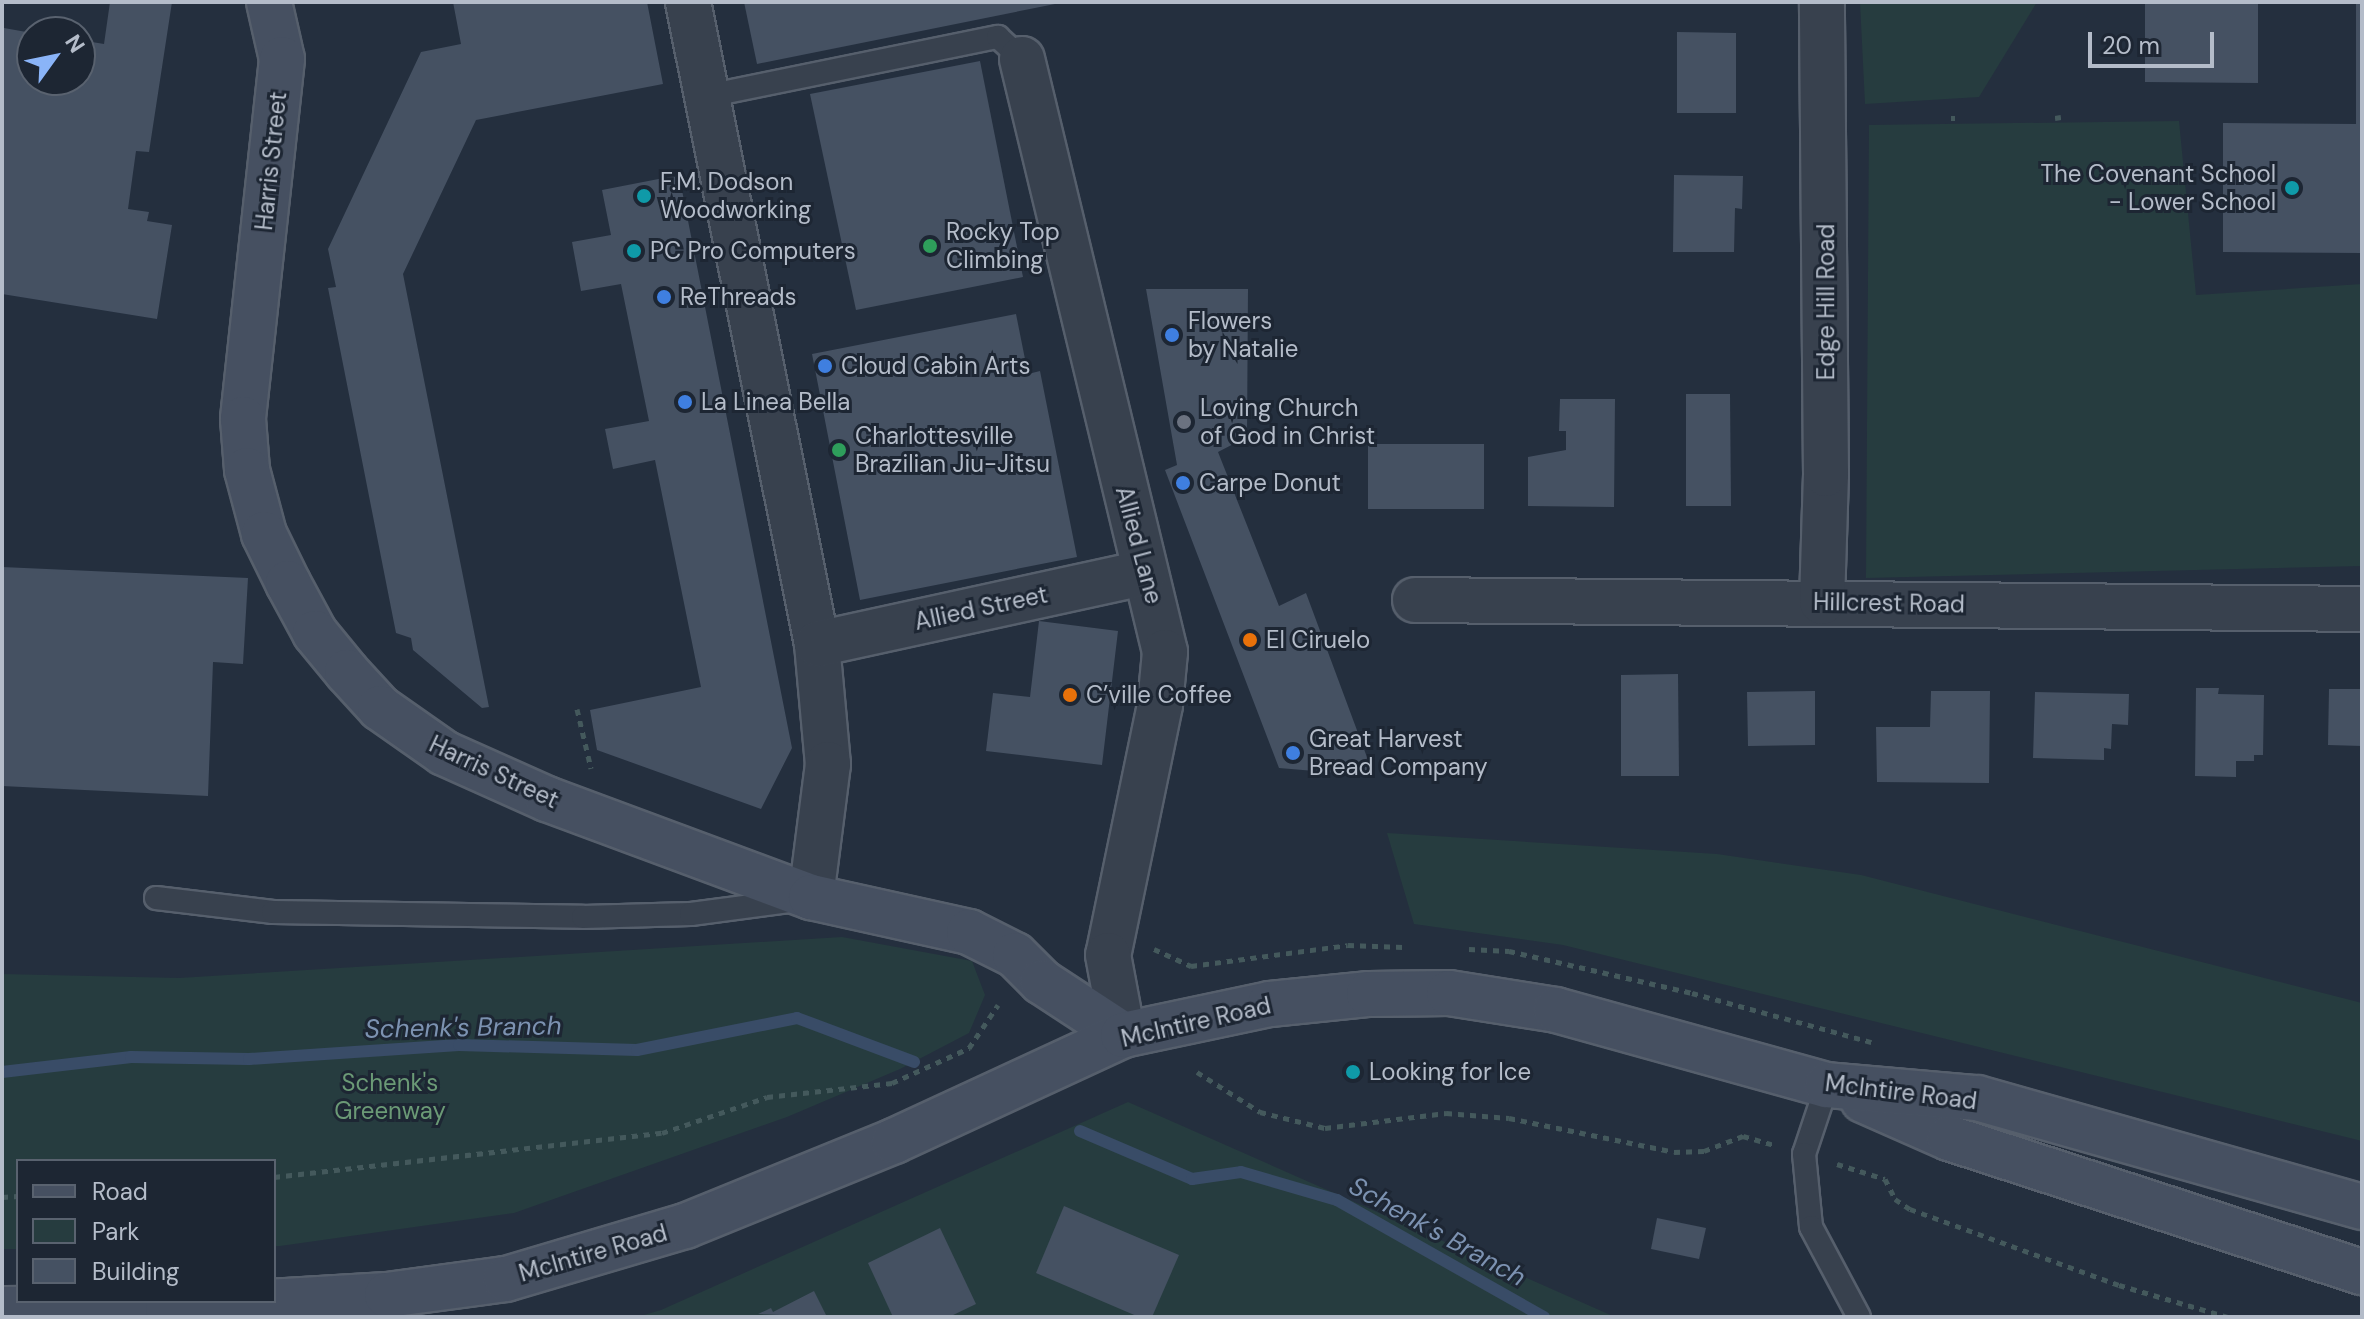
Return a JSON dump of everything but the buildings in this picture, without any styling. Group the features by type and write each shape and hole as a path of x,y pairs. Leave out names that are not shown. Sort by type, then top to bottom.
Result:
{"main road":[{"name":"Harris Street","path":"269,2 282,59 243,419 247,470 264,534 315,633 380,708 444,753 547,799 811,897 993,942 1042,982 1123,1035"},
{"name":"McIntire Road","path":"276,1302 372,1296 506,1279 685,1226 894,1141 1123,1035 1270,1004 1449,993 1556,1010 1827,1085 1977,1098 2362,1207"},
{"path":"1827,1085 1949,1138 2362,1272"},
{"name":"McIntire Road","path":"2,1309 168,1308 253,1303"}],"street":[{"path":"688,2 817,644 828,764 811,897"},
{"name":"Edge Hill Road","path":"1822,2 1826,474 1822,602"},
{"name":"Allied Lane","path":"1022,59 1165,652 1160,705 1108,955 1123,1035"},
{"name":"Allied Street","path":"817,644 1144,573"},
{"name":"Hillcrest Road","path":"1415,600 2362,609"}],"lane":[{"path":"707,96 998,37 1022,59"},
{"path":"156,898 273,912 583,917 691,914 811,897"},
{"path":"1827,1085 1804,1154 1811,1227 1859,1317"}],"path":[{"path":"577,709 591,768"},
{"path":"276,1177 662,1133 767,1097 892,1083 969,1048 998,1005"},
{"path":"1197,1072 1260,1112 1325,1128 1446,1113 1509,1118 1674,1152 1704,1151 1743,1136 1885,1179 1895,1199 1910,1209 2119,1285 2228,1317"}],"green space":[{"path":"1860,2 2037,2 1979,97 1865,104"},
{"path":"2179,121 2196,295 2362,284 2362,566 1866,578 1869,125"},
{"path":"1387,833 1717,854 1861,875 2362,1003 2362,1141 1563,945 1414,924"},
{"name":"Schenk's Greenway","path":"842,937 972,961 985,995 969,1033 900,1069 787,1117 514,1213 276,1246 276,1159 16,1159 16,1249 2,1249 2,974 179,978"},
{"path":"1128,1102 1615,1317 637,1317 661,1310"}],"waterway":[{"name":"Schenk's Branch","path":"2,1072 131,1057 249,1059 459,1045 637,1050 797,1018 914,1062"},
{"name":"Schenk's Branch","path":"1080,1131 1192,1179 1241,1172 1337,1200 1544,1317"}],"place":[{"name":"The Covenant School - Lower School","path":"2292,188"},
{"name":"F.M. Dodson Woodworking","path":"644,196"},
{"name":"Rocky Top Climbing","path":"930,246"},
{"name":"PC Pro Computers","path":"634,251"},
{"name":"ReThreads","path":"664,297"},
{"name":"Flowers by Natalie","path":"1172,335"},
{"name":"Cloud Cabin Arts","path":"825,366"},
{"name":"La Linea Bella","path":"685,402"},
{"name":"Loving Church of God in Christ","path":"1184,422"},
{"name":"Charlottesville Brazilian Jiu-Jitsu","path":"839,450"},
{"name":"Carpe Donut","path":"1183,483"},
{"name":"El Ciruelo","path":"1250,640"},
{"name":"C’ville Coffee","path":"1070,695"},
{"name":"Great Harvest Bread Company","path":"1293,753"},
{"name":"Looking for Ice","path":"1353,1072"}]}
